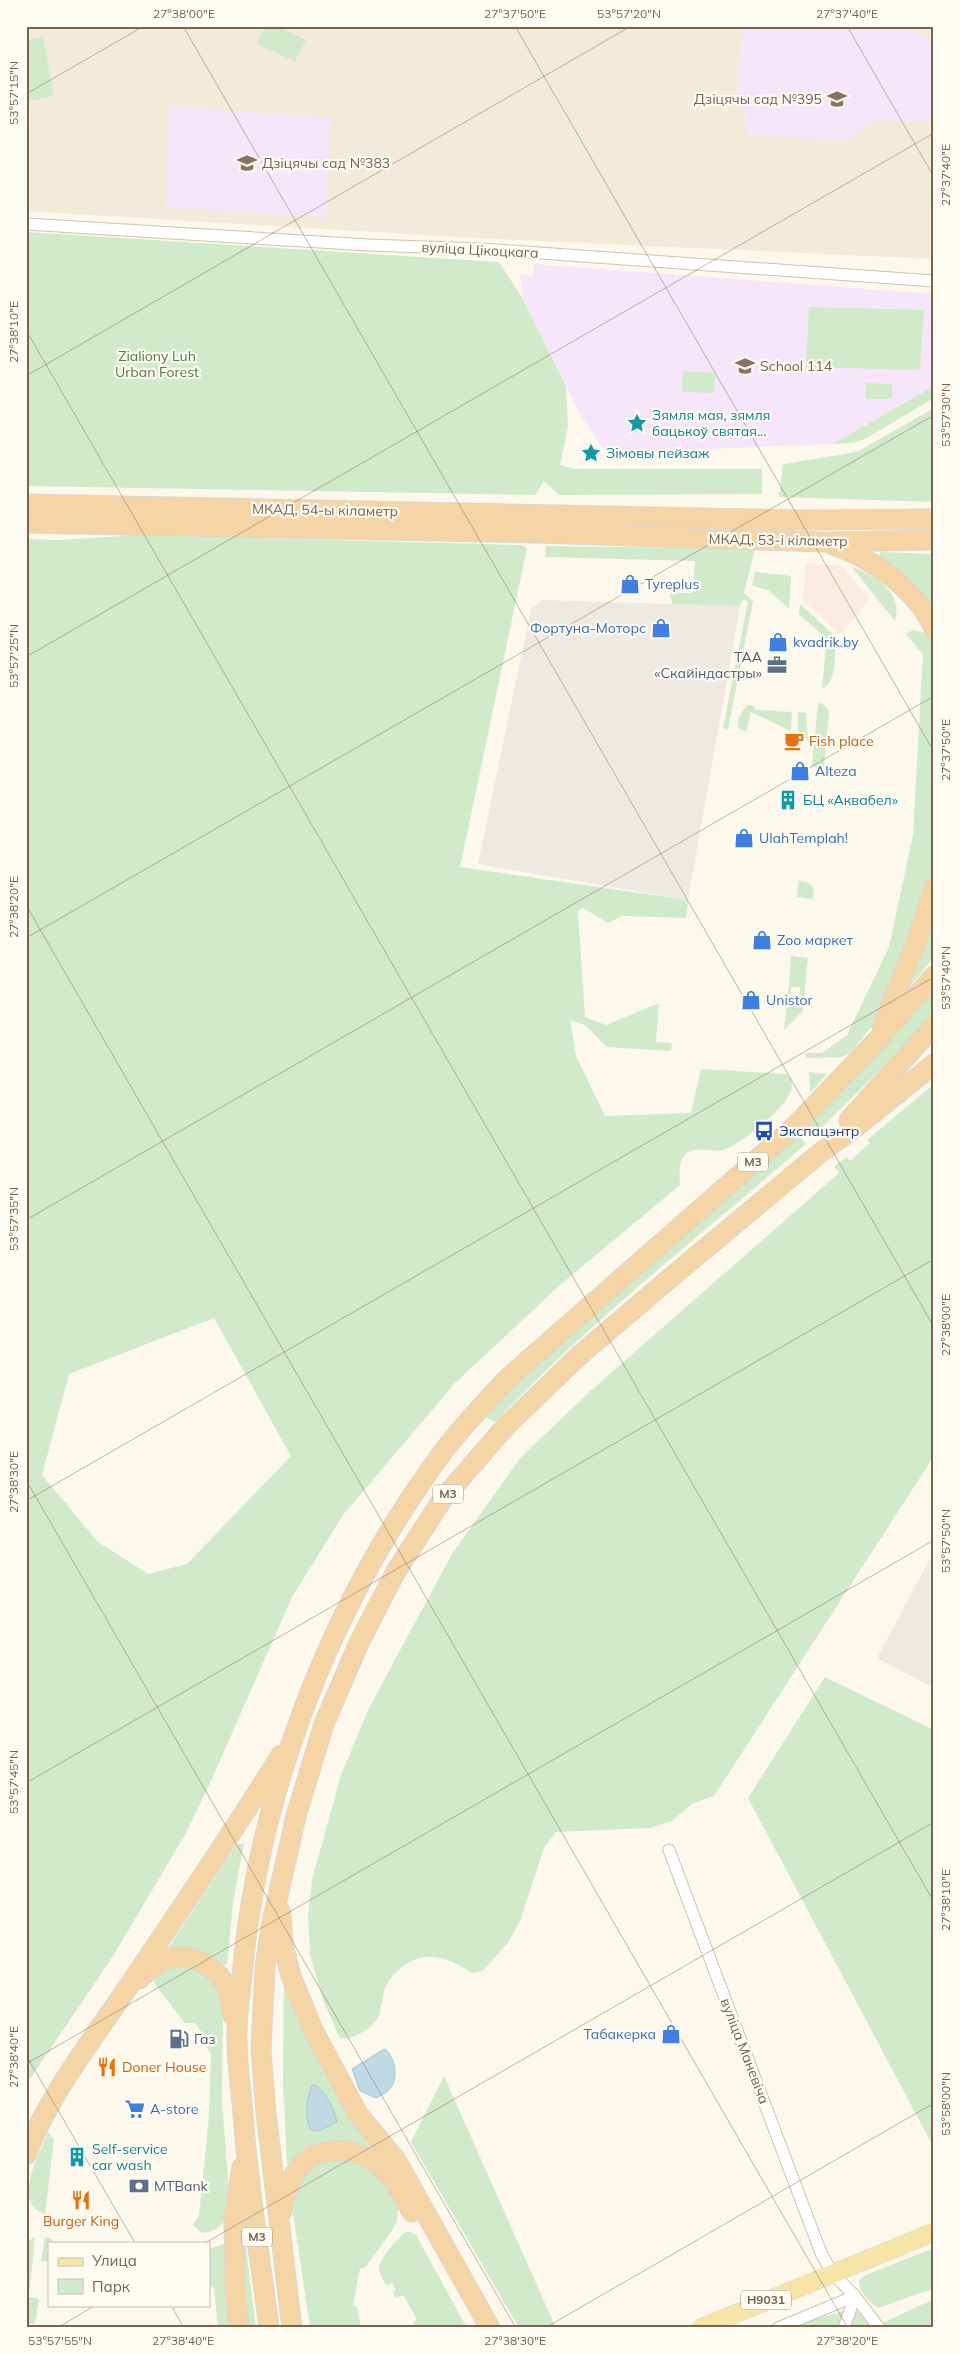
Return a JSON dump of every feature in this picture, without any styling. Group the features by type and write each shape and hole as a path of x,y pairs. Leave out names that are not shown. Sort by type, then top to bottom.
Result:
{"highway":[{"name":"МКАД, 54-ы кіламетр","path":"26,504 623,516"},
{"name":"МКАД, 53-і кіламетр","path":"623,516 798,520 934,519"},
{"name":"МКАД, 54-ы кіламетр","path":"26,523 622,536"},
{"name":"МКАД, 53-і кіламетр","path":"622,536 823,542 934,540"},
{"path":"823,542 858,555 877,565 891,576 922,608 934,628"},
{"path":"871,1046 881,1030 916,943 934,888"},
{"name":"М3","path":"269,2328 245,2146 237,2032 251,1893 268,1822 294,1735 322,1662 392,1529 435,1463 508,1378 795,1126 934,976"},
{"name":"М3","path":"292,2328 266,2113 261,2050 265,1967 280,1884 296,1816 324,1724 359,1643 395,1573 442,1500 507,1425 581,1354 820,1153 934,1026"},
{"path":"820,1153 934,1064"},
{"path":"26,2155 36,2130 89,2043 247,1809 294,1735"},
{"path":"280,1884 283,1944 291,1976 312,2028 358,2114 396,2160 490,2328"},
{"path":"124,1992 168,1959 180,1957 195,1960 216,1972 224,1983 237,2032"},
{"path":"239,2328 235,2287 234,2217 245,2146"},
{"path":"280,2222 284,2198 294,2174 309,2158 327,2151 339,2150 353,2152 368,2158 387,2173 413,2214 476,2328"},
{"path":"286,2279 301,2328"}],"main road":[{"name":"Н9031","path":"701,2328 934,2232"}],"street":[{"name":"вуліца Цікоцкага","path":"26,224 368,245 482,249 934,282"},
{"name":"вуліца Маневіча","path":"669,1850 821,2253 832,2273 855,2296 879,2328"},
{"path":"778,2328 855,2296"},
{"path":"844,2328 855,2296"}],"shaded area":[{"path":"26,26 934,26 934,259 456,237 26,211"},
{"name":"Дзіцячы сад №395","path":"743,26 908,26 934,43 934,122 874,120 846,141 749,135 736,79"},
{"name":"Дзіцячы сад №383","path":"168,106 331,118 326,217 165,208"},
{"name":"School 114","path":"534,264 934,294 934,386 833,444 606,453 580,414 523,299 520,275 533,276"},
{"path":"806,563 842,566 869,599 840,635 803,600"},
{"path":"543,600 740,606 688,900 478,864 531,609"},
{"path":"934,1551 934,1688 877,1658"}],"green space":[{"path":"266,26 276,26 306,40 295,61 256,44"},
{"path":"43,37 54,96 28,101 26,90 26,40"},
{"name":"Zialiony Luh Urban Forest","path":"26,232 499,262 523,299 566,386 568,427 560,465 574,469 762,469 762,494 559,495 544,481 535,495 26,486"},
{"path":"809,307 924,310 920,370 806,367"},
{"path":"683,371 715,373 714,393 682,392"},
{"path":"866,383 892,384 892,399 866,399"},
{"path":"934,386 934,398 865,439 853,443 833,444"},
{"path":"934,408 934,502 779,497 783,464 857,452"},
{"path":"138,535 521,545 527,548 460,867 688,900 686,918 622,916 608,923 583,908 578,911 585,1017 606,1025 659,1003 656,1042 672,1043 671,1051 607,1047 585,1025 570,1020 576,1056 605,1116 691,1113 701,1069 786,1074 791,1078 792,1089 779,1108 762,1125 742,1140 726,1149 694,1150 685,1155 680,1166 680,1185 560,1285 455,1383 343,1515 292,1597 186,1833 113,1956 26,2085 26,539 59,540","holes":["214,1318 291,1456 187,1564 148,1574 98,1542 42,1475 69,1374"]},
{"path":"546,546 755,549 744,593 753,601 728,729 723,728 748,602 743,599 740,606 672,604 670,593 693,593 695,561 545,557"},
{"path":"881,552 934,554 934,611 878,557"},
{"path":"852,567 878,580 891,593 895,601 895,621"},
{"path":"755,572 791,576 789,609 768,590 752,586"},
{"path":"800,604 836,637 833,674 831,680 822,688 827,639 799,614"},
{"path":"913,630 927,633 934,641 934,858 927,898 889,995 873,1025 851,1052 842,1057 807,1058 804,1053 822,1053 847,1035 889,947 913,835 923,654 906,634"},
{"path":"818,703 823,704 829,711 824,768 812,766"},
{"path":"747,705 752,705 756,710 792,712 791,731 751,712 746,732 738,728 739,717"},
{"path":"798,712 806,713 808,739 798,736"},
{"path":"799,880 811,884 814,890 813,899 797,897"},
{"path":"934,924 934,957 910,986"},
{"path":"791,956 808,958 804,996 800,995 800,987 791,987 791,994 788,994"},
{"path":"934,991 934,1011 874,1076 813,1136 805,1128 864,1069"},
{"path":"787,1003 803,1003 803,1011 784,1030"},
{"path":"809,1072 827,1074 810,1093"},
{"path":"934,1084 934,1456 714,1796 692,1804 672,1821 650,1828 556,1832 544,1848 520,1921 509,1941 483,1971 472,1973 450,1961 439,1958 418,1958 398,1970 389,1981 383,1994 381,2008 376,2021 356,2036 340,2038 323,2000 310,1955 308,1916 312,1880 341,1775 369,1708 452,1554 521,1457 596,1386 839,1173 834,1167 846,1157 850,1161 870,1143 867,1140"},
{"path":"797,1135 806,1144 607,1314 531,1385 495,1422 485,1417 546,1353"},
{"path":"825,1677 934,1730 934,2148 748,1798"},
{"path":"244,1843 233,1903 227,1965 167,1950 236,1845"},
{"path":"186,1964 214,1979 223,2004 222,2101 230,2203 222,2224 214,2230 202,2233 193,2225 199,2216 209,2116 211,2054 203,2040 205,2037 195,2023 185,2023 156,1986 154,1980 168,1968"},
{"path":"284,1980 392,2162 372,2150 292,2167 287,2164 283,2084"},
{"path":"444,2076 556,2328 519,2328 411,2142"},
{"path":"48,2132 54,2139 45,2214 35,2208 30,2200 29,2189 35,2164"},
{"path":"345,2156 380,2174 396,2200 398,2209 397,2220 393,2229 365,2268 360,2268 353,2305 357,2307 361,2328 310,2328 291,2200 298,2180 316,2162"},
{"path":"408,2231 416,2235 467,2328 415,2328 413,2323 417,2319 403,2295 396,2298 393,2292 396,2290 392,2283 387,2286 384,2282 379,2270 380,2264 395,2242"},
{"path":"35,2237 29,2297 39,2299 35,2324 26,2324 26,2242"},
{"path":"45,2237 50,2238 54,2242 48,2242 48,2262 41,2261"},
{"path":"243,2239 245,2241 256,2328 245,2328"},
{"path":"226,2243 231,2328 218,2328 214,2288 210,2286 210,2249"},
{"path":"934,2248 934,2290 926,2291 879,2308 868,2300 862,2292 859,2280 866,2275"},
{"path":"934,2299 934,2328 884,2328 882,2323"},
{"path":"855,2308 871,2328 784,2328 788,2326"}],"water":[{"path":"384,2049 393,2061 395,2077 392,2086 376,2098 360,2091 352,2069"},
{"path":"312,2085 317,2086 327,2098 337,2122 321,2130 313,2131 307,2116 307,2103"}],"place":[{"name":"Дзіцячы сад №395","path":"837,99"},
{"name":"Дзіцячы сад №383","path":"247,163"},
{"name":"School 114","path":"745,366"},
{"name":"Зямля мая, зямля бацькоў святая...","path":"637,423"},
{"name":"Зімовы пейзаж","path":"591,453"},
{"name":"Tyreplus","path":"630,584"},
{"name":"Фортуна-Моторс","path":"661,628"},
{"name":"kvadrik.by","path":"778,642"},
{"name":"ТАА «Скайіндастры»","path":"777,665"},
{"name":"Fish place","path":"794,741"},
{"name":"Alteza","path":"800,771"},
{"name":"БЦ «Аквабел»","path":"788,800"},
{"name":"UlahTemplah!","path":"744,838"},
{"name":"Zoo маркет","path":"762,940"},
{"name":"Unistor","path":"751,1000"},
{"name":"Экспацэнтр","path":"764,1131"},
{"name":"Табакерка","path":"671,2034"},
{"name":"Газ","path":"179,2039"},
{"name":"Doner House","path":"107,2067"},
{"name":"A-store","path":"135,2109"},
{"name":"Self-service car wash","path":"77,2157"},
{"name":"MTBank","path":"139,2186"},
{"name":"Burger King","path":"81,2200"}]}
